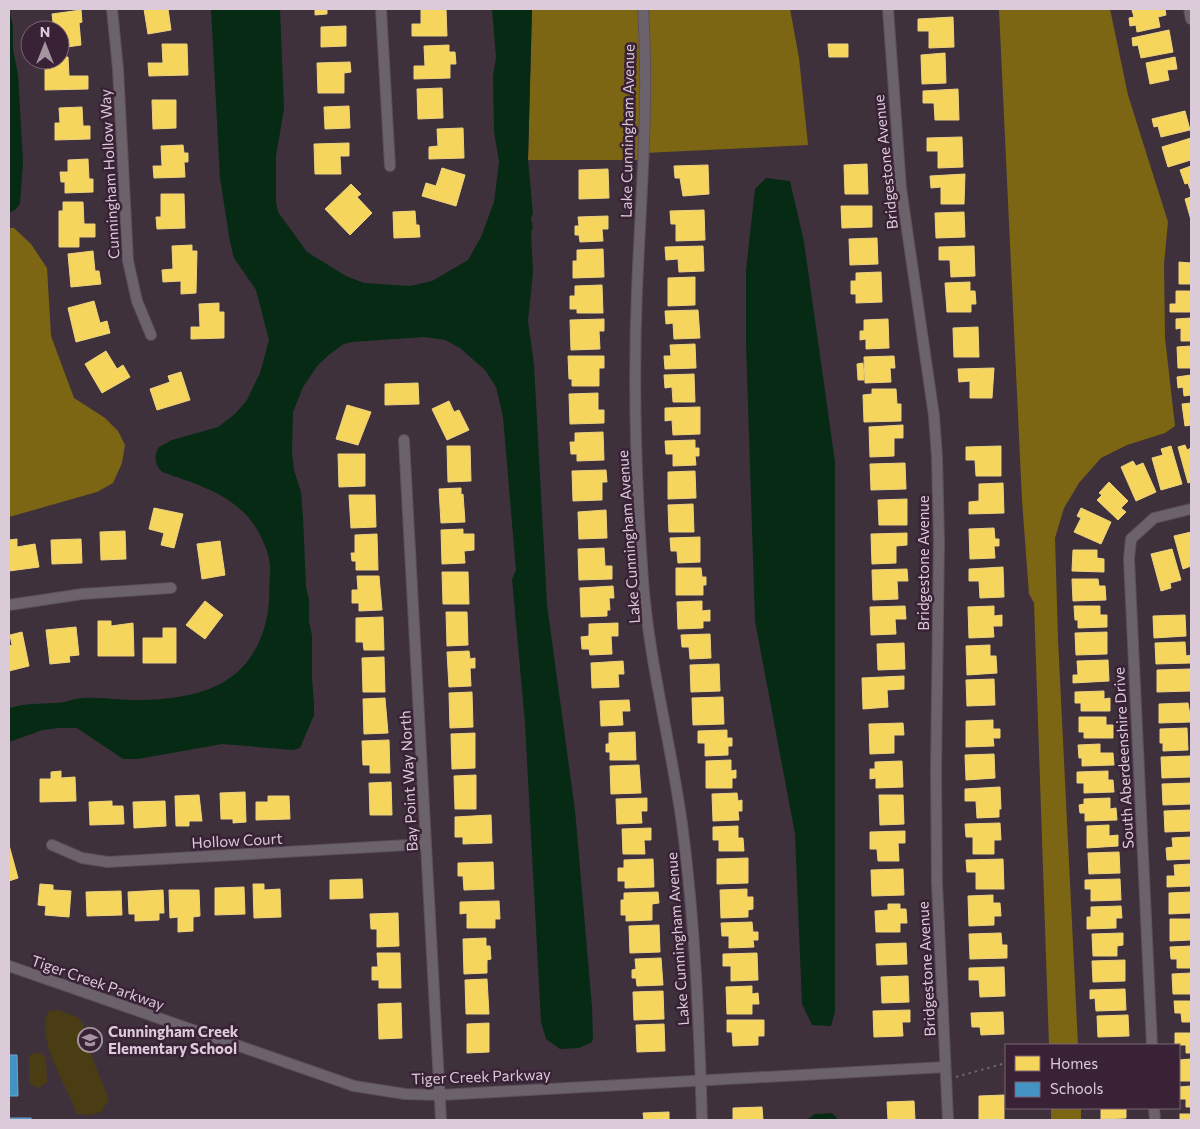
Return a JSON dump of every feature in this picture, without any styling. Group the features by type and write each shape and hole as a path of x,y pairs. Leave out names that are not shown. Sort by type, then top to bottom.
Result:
{"street":[{"name":"Cunningham Hollow Way","path":"112,9 118,69 128,261 137,302 150,335"},
{"path":"381,9 390,166"},
{"name":"Lake Cunningham Avenue","path":"643,9 645,126 637,291 636,382 643,583 657,680 675,776 689,879 702,1120"},
{"name":"Bridgestone Avenue","path":"888,9 902,188 933,408 937,457 939,541 936,772 937,883 948,1120"},
{"path":"1189,9 1191,19"},
{"name":"Bay Point Way North","path":"404,440 441,1120"},
{"name":"South Aberdeenshire Drive","path":"1152,1044 1129,559 1131,539 1154,518 1191,509"},
{"path":"9,606 82,594 171,588"},
{"name":"Hollow Court","path":"52,845 82,858 108,862 426,844"},
{"name":"Tiger Creek Parkway","path":"9,966 354,1086 405,1094 440,1095 945,1067"}],"path":[{"path":"956,1077 1005,1063"}],"shaded area":[{"path":"9,9 13,26 13,50 18,74 23,162 20,204 9,213"},
{"path":"211,9 280,9 284,109 276,156 276,202 278,212 307,252 346,276 364,283 410,286 432,281 468,260 481,237 494,202 499,162 494,131 493,76 496,58 492,9 532,9 528,160 533,214 531,218 533,229 531,231 533,272 528,321 534,365 547,605 575,810 592,1007 592,1042 579,1048 560,1049 546,1039 541,1022 525,723 512,579 516,570 503,417 496,387 485,370 460,348 445,340 424,337 344,344 318,365 303,387 293,412 292,452 294,470 301,492 306,587 309,599 309,621 312,636 314,705 314,715 300,748 293,750 222,744 138,759 123,759 77,728 43,730 9,742 9,708 15,706 60,703 83,698 166,699 206,690 223,682 238,672 250,658 260,639 267,617 270,563 266,547 254,525 233,503 206,488 162,472 156,460 159,447 172,440 218,427 235,414 247,400 260,373 269,340 256,290 234,258 230,242 220,178"},
{"path":"532,9 790,9 799,58 808,145 644,153 643,160 528,160"},
{"path":"999,9 1110,9 1128,95 1168,222 1164,264 1165,338 1175,426 1165,433 1127,445 1101,458 1079,483 1064,508 1055,538 1058,639 1078,1044 1049,1044 1034,603 1029,594 1022,500"},
{"path":"766,178 790,181 804,242 835,462 835,1012 831,1026 812,1025 802,1004 795,834 755,621 746,343 746,270 755,189"},
{"path":"9,228 14,228 31,244 47,268 51,336 74,398 105,418 118,431 125,445 122,463 113,483 97,492 9,517"},
{"path":"58,1010 77,1017 83,1024 92,1057 109,1100 101,1112 89,1115 77,1114 54,1063 46,1036 45,1023 48,1012"},
{"path":"38,1052 46,1057 47,1083 38,1088 29,1083 29,1056"},
{"path":"1051,1109 1081,1109 1081,1120 1051,1120"},
{"path":"832,1113 839,1120 806,1120 815,1114"}],"building: Homes":[{"path":"144,9 168,9 171,30 148,34"},
{"path":"315,9 327,9 327,14 315,15"},
{"path":"421,9 446,9 447,36 412,36 412,24 421,24"},
{"path":"1165,9 1166,15 1158,17 1160,27 1137,32 1136,25 1130,26 1129,18 1134,17 1132,10"},
{"path":"81,10 82,22 79,23 81,45 70,47 70,20 53,20 52,14"},
{"path":"953,17 954,47 929,48 929,31 918,31 918,19"},
{"path":"346,26 346,46 321,47 321,27"},
{"path":"1169,30 1173,52 1141,58 1138,45 1133,46 1132,38"},
{"path":"162,44 187,44 188,75 149,76 148,63 163,63"},
{"path":"828,44 848,44 848,57 829,57"},
{"path":"449,45 449,52 455,52 456,64 450,64 450,78 414,79 414,66 425,66 424,46"},
{"path":"945,53 946,83 922,84 921,55"},
{"path":"1175,57 1177,69 1167,70 1169,80 1150,84 1146,63"},
{"path":"350,62 351,72 344,73 344,93 318,93 317,63"},
{"path":"45,70 69,70 69,76 88,76 88,89 45,90"},
{"path":"442,88 443,118 418,119 417,89"},
{"path":"958,89 959,120 935,120 934,103 923,103 923,91"},
{"path":"152,100 176,100 176,128 153,129"},
{"path":"349,106 350,128 325,129 324,107"},
{"path":"82,107 83,126 90,126 90,139 55,140 55,123 60,123 59,108"},
{"path":"1185,111 1190,130 1161,137 1158,126 1154,127 1152,119"},
{"path":"463,128 464,158 429,159 429,147 438,146 437,129"},
{"path":"962,137 963,167 938,168 938,151 927,151 927,138"},
{"path":"1191,138 1191,160 1168,167 1162,147"},
{"path":"349,143 349,156 340,156 341,174 315,174 314,144"},
{"path":"183,145 184,153 188,153 188,162 184,162 185,177 154,178 153,166 162,166 161,146"},
{"path":"88,159 89,179 93,179 93,192 65,193 65,182 61,182 60,172 68,172 68,160"},
{"path":"867,164 868,194 845,194 844,165"},
{"path":"708,165 709,194 683,196 680,178 675,178 674,166"},
{"path":"1191,166 1190,189 1188,183 1185,184 1180,170"},
{"path":"442,168 465,175 456,206 422,196 426,183 436,186"},
{"path":"608,169 609,198 579,199 579,170"},
{"path":"965,174 964,204 941,204 941,187 931,188 930,176"},
{"path":"351,184 361,194 357,197 372,213 350,235 325,209"},
{"path":"161,194 184,194 185,228 157,229 156,217 161,217"},
{"path":"1191,197 1191,220 1185,199"},
{"path":"63,202 83,202 84,224 95,224 95,237 79,237 79,247 59,247 59,211 63,211"},
{"path":"841,206 872,206 872,227 842,228"},
{"path":"704,210 705,240 676,241 676,224 671,224 670,211"},
{"path":"415,211 416,225 419,225 420,237 394,238 393,212"},
{"path":"964,212 965,237 936,238 935,213"},
{"path":"608,216 608,229 602,229 603,241 580,242 579,235 575,235 575,226 579,226 578,217"},
{"path":"877,238 878,264 850,265 849,239"},
{"path":"192,245 192,251 197,251 196,293 181,294 181,281 163,282 162,270 173,269 172,246"},
{"path":"703,246 704,271 679,272 678,259 666,260 665,247"},
{"path":"974,246 975,276 951,277 950,260 939,260 939,247"},
{"path":"603,249 604,277 573,278 573,261 577,261 577,250"},
{"path":"93,251 95,271 99,271 101,284 71,287 68,254"},
{"path":"1179,262 1191,263 1191,284 1179,284"},
{"path":"881,272 882,302 856,303 856,294 851,294 851,281 856,281 856,273"},
{"path":"695,277 695,305 668,306 668,278"},
{"path":"970,282 970,291 975,291 976,304 971,304 971,312 947,312 945,283"},
{"path":"602,285 603,313 577,313 577,309 570,309 570,296 575,296 575,286"},
{"path":"1176,291 1191,291 1191,312 1170,312 1170,304 1176,304"},
{"path":"94,301 100,323 107,321 110,333 76,342 68,308"},
{"path":"219,303 219,312 224,312 224,338 191,339 191,327 200,327 199,304"},
{"path":"698,310 700,338 674,339 673,323 666,324 665,311"},
{"path":"1191,318 1191,341 1181,341 1181,328 1176,329 1176,319"},
{"path":"604,319 604,331 599,331 600,349 571,350 570,320"},
{"path":"888,319 889,348 866,349 866,339 860,340 860,331 864,331 864,320"},
{"path":"978,327 979,357 954,357 953,328"},
{"path":"695,344 696,368 665,369 664,356 671,356 670,345"},
{"path":"1191,346 1191,368 1178,368 1177,347"},
{"path":"106,351 117,369 123,365 130,377 102,393 85,364"},
{"path":"568,356 604,356 604,368 599,368 599,386 572,386 572,379 569,379"},
{"path":"894,356 895,368 890,368 891,382 865,383 864,357"},
{"path":"863,363 864,380 858,380 857,364"},
{"path":"994,368 992,398 970,398 970,381 959,382 958,369"},
{"path":"181,372 190,400 157,410 150,389 170,382 168,376"},
{"path":"694,374 695,402 673,402 672,387 665,388 664,375"},
{"path":"1191,375 1191,395 1184,396 1183,387 1178,388 1177,377"},
{"path":"418,383 419,404 385,405 385,384"},
{"path":"872,389 896,389 897,404 901,404 901,421 864,422 863,395 872,394"},
{"path":"598,393 598,410 604,410 604,423 570,424 569,394"},
{"path":"449,401 454,412 459,410 469,430 447,440 432,409"},
{"path":"1191,403 1191,425 1185,426 1182,404"},
{"path":"347,405 371,412 358,445 336,439"},
{"path":"700,407 700,434 673,435 672,420 665,421 665,408"},
{"path":"903,425 903,438 894,438 894,456 870,457 869,427"},
{"path":"603,432 604,460 577,461 577,454 571,454 570,442 575,442 575,433"},
{"path":"695,440 695,448 699,448 699,456 695,456 696,465 673,466 673,454 666,454 665,441"},
{"path":"1185,445 1187,450 1191,448 1191,482 1188,483 1178,447"},
{"path":"447,446 470,446 471,481 448,482"},
{"path":"1001,446 1001,476 976,476 975,460 966,460 966,447"},
{"path":"1171,446 1182,484 1161,490 1152,458 1163,455 1161,449"},
{"path":"338,454 365,454 365,486 339,487"},
{"path":"1133,461 1136,466 1143,463 1156,492 1136,501 1121,467"},
{"path":"905,463 906,489 871,490 870,464"},
{"path":"606,470 607,482 602,482 602,500 573,501 572,471"},
{"path":"695,471 696,498 668,499 668,472"},
{"path":"1109,482 1128,501 1121,508 1126,512 1118,520 1097,500 1102,495 1099,493"},
{"path":"1003,483 1004,513 969,514 969,502 979,501 979,484"},
{"path":"461,488 465,522 441,523 439,489"},
{"path":"349,495 375,495 376,527 351,528"},
{"path":"907,499 907,525 879,525 878,500"},
{"path":"693,504 694,532 669,532 668,505"},
{"path":"154,508 183,514 174,548 161,545 164,533 149,529"},
{"path":"1081,508 1111,522 1101,544 1074,532 1081,518 1077,516"},
{"path":"606,510 607,538 579,539 578,512"},
{"path":"994,528 995,539 999,539 999,546 994,546 995,558 970,559 969,529"},
{"path":"463,529 463,534 474,534 474,550 464,551 465,563 442,564 441,530"},
{"path":"125,531 126,559 101,560 100,532"},
{"path":"1191,532 1191,566 1183,569 1174,536"},
{"path":"907,533 907,545 896,546 896,563 872,564 871,534"},
{"path":"377,534 378,570 356,570 356,561 352,561 351,553 355,553 355,535"},
{"path":"700,537 700,562 678,563 677,551 671,551 670,538"},
{"path":"17,539 17,547 35,544 39,567 9,571 9,540"},
{"path":"81,539 82,563 52,564 51,540"},
{"path":"220,541 225,575 202,579 197,544"},
{"path":"604,548 605,566 612,566 612,579 579,580 578,549"},
{"path":"1172,549 1181,580 1170,583 1171,588 1161,591 1151,554"},
{"path":"1073,550 1097,550 1097,558 1104,559 1104,572 1072,571"},
{"path":"1003,567 1004,597 980,598 979,581 969,581 969,569"},
{"path":"676,568 701,568 702,577 706,577 706,585 703,585 703,595 676,595"},
{"path":"907,569 908,581 897,581 898,599 873,600 872,570"},
{"path":"442,572 468,572 469,604 443,604"},
{"path":"357,576 379,576 382,610 359,611 359,603 352,603 352,590 358,590"},
{"path":"1072,579 1098,579 1099,586 1105,586 1106,600 1073,601"},
{"path":"613,586 614,598 609,598 610,610 607,610 607,616 581,617 580,588"},
{"path":"205,601 223,615 205,639 186,625"},
{"path":"702,601 702,611 710,610 710,621 703,621 703,628 678,629 677,602"},
{"path":"905,606 906,619 895,619 896,634 871,635 870,607"},
{"path":"994,606 994,616 1002,615 1002,626 993,626 994,637 969,638 968,607"},
{"path":"1074,606 1100,606 1100,615 1107,615 1107,627 1078,628 1078,620 1075,620"},
{"path":"446,612 467,612 468,645 447,646"},
{"path":"1185,615 1186,636 1154,638 1153,616"},
{"path":"383,617 384,650 364,650 363,642 356,642 356,618"},
{"path":"98,621 111,621 111,626 133,623 134,656 98,656"},
{"path":"618,623 618,636 611,636 612,654 590,655 589,649 582,649 581,637 589,636 589,624"},
{"path":"76,627 79,655 69,656 70,662 50,664 46,630"},
{"path":"163,628 176,628 176,663 143,663 143,638 163,638"},
{"path":"22,632 29,666 9,671 9,646 12,645 10,635"},
{"path":"1107,632 1107,654 1076,655 1075,633"},
{"path":"710,634 711,658 690,659 689,647 682,647 681,635"},
{"path":"1185,642 1186,656 1191,655 1191,663 1156,664 1155,643"},
{"path":"904,643 905,669 878,670 877,644"},
{"path":"990,645 990,656 996,656 997,673 967,675 966,646"},
{"path":"469,651 470,659 475,658 475,668 470,668 471,686 449,687 447,652"},
{"path":"384,657 385,692 363,692 362,658"},
{"path":"1108,660 1109,681 1073,683 1073,675 1078,675 1077,661"},
{"path":"623,661 624,674 618,674 619,687 592,688 591,663"},
{"path":"719,664 720,691 691,692 690,665"},
{"path":"1190,669 1191,691 1157,692 1157,670"},
{"path":"904,676 904,689 887,690 888,707 863,709 862,678"},
{"path":"994,679 995,705 967,706 966,680"},
{"path":"1104,691 1104,699 1110,698 1110,711 1081,711 1081,703 1075,703 1075,692"},
{"path":"472,692 473,727 450,728 449,693"},
{"path":"723,697 724,724 693,725 692,698"},
{"path":"385,698 388,733 364,734 363,699"},
{"path":"629,700 630,711 622,711 623,725 601,726 600,701"},
{"path":"1188,703 1191,722 1159,723 1159,704"},
{"path":"1079,717 1106,717 1106,725 1113,725 1113,738 1084,738 1084,732 1079,732"},
{"path":"993,720 993,729 1000,729 1000,738 993,738 994,746 966,747 966,721"},
{"path":"903,723 904,735 894,735 894,753 870,754 869,724"},
{"path":"1187,728 1188,750 1163,751 1163,743 1160,743 1160,729"},
{"path":"727,730 727,738 732,738 732,746 728,746 728,755 705,756 705,743 698,743 698,731"},
{"path":"635,732 636,760 610,760 610,752 606,752 606,744 609,744 609,733"},
{"path":"475,733 475,768 452,769 451,734"},
{"path":"389,740 390,773 370,773 370,765 363,765 362,741"},
{"path":"1100,744 1100,753 1113,753 1114,765 1082,766 1078,745"},
{"path":"994,754 995,778 966,780 965,755"},
{"path":"1191,756 1191,777 1162,778 1161,757"},
{"path":"731,760 731,771 736,770 736,778 732,778 732,788 706,788 706,761"},
{"path":"902,761 903,787 876,788 876,778 870,779 870,769 875,769 875,762"},
{"path":"639,765 641,793 611,794 610,766"},
{"path":"61,771 61,778 75,777 76,801 40,802 40,779 51,779 51,772"},
{"path":"1108,771 1108,780 1113,780 1114,792 1084,793 1084,783 1077,783 1077,772"},
{"path":"476,775 476,809 455,809 454,776"},
{"path":"391,782 392,815 370,815 369,783"},
{"path":"1191,783 1191,804 1163,805 1162,784"},
{"path":"1000,787 1001,809 999,809 999,817 977,818 976,801 965,801 965,789"},
{"path":"245,792 246,822 233,823 233,819 221,819 220,793"},
{"path":"737,793 738,801 742,800 742,811 738,811 739,820 713,821 712,794"},
{"path":"199,795 202,821 189,821 189,826 176,826 175,796"},
{"path":"879,795 903,795 904,824 880,825"},
{"path":"268,796 289,796 290,819 256,820 256,802 268,802"},
{"path":"647,798 647,811 641,811 642,823 617,824 616,799"},
{"path":"1110,798 1110,809 1116,808 1117,820 1085,821 1085,813 1080,813 1079,805 1084,804 1084,799"},
{"path":"112,801 112,806 123,806 124,824 90,825 89,802"},
{"path":"165,801 166,826 134,828 133,802"},
{"path":"1191,810 1191,831 1165,832 1164,811"},
{"path":"491,815 492,843 463,844 463,837 455,837 455,817"},
{"path":"1000,823 1001,840 994,840 994,854 973,854 973,837 966,837 965,824"},
{"path":"1109,825 1109,836 1118,835 1118,846 1087,848 1087,826"},
{"path":"738,826 738,838 743,838 744,851 719,851 719,840 713,840 713,827"},
{"path":"651,828 651,840 644,840 645,854 623,854 622,829"},
{"path":"905,831 905,843 898,843 899,861 878,861 877,849 870,849 870,832"},
{"path":"1191,837 1191,859 1167,860 1166,848 1173,847 1172,838"},
{"path":"9,845 18,878 9,881"},
{"path":"1119,852 1120,873 1089,874 1088,853"},
{"path":"748,858 748,883 717,884 717,859"},
{"path":"653,859 654,887 625,888 625,881 618,881 618,868 624,868 624,860"},
{"path":"1003,859 1004,889 976,889 976,872 967,872 966,860"},
{"path":"493,862 494,889 464,890 463,876 458,876 458,863"},
{"path":"1191,864 1191,886 1167,887 1167,876 1175,876 1174,865"},
{"path":"903,869 904,895 872,896 871,870"},
{"path":"362,879 363,898 330,899 330,880"},
{"path":"1120,879 1121,900 1091,901 1091,889 1085,889 1085,880"},
{"path":"40,884 53,885 53,890 71,891 69,917 45,915 46,906 38,905"},
{"path":"253,884 264,884 264,890 280,889 281,917 254,918"},
{"path":"244,887 245,914 215,915 215,888"},
{"path":"747,889 747,897 753,897 753,909 748,910 748,917 721,918 720,890"},
{"path":"163,890 164,913 159,913 159,920 135,921 135,914 129,914 128,892"},
{"path":"169,890 199,890 200,916 193,917 193,931 178,932 178,917 170,918"},
{"path":"121,891 122,915 87,916 86,892"},
{"path":"658,892 659,903 652,904 652,920 626,921 626,915 621,915 621,900 624,900 624,893"},
{"path":"1191,892 1191,913 1169,914 1169,893"},
{"path":"993,895 993,903 1000,903 1001,916 994,916 994,925 969,926 968,896"},
{"path":"499,901 500,919 495,919 495,928 467,928 467,913 460,914 460,902"},
{"path":"888,904 900,904 900,909 906,909 907,923 900,923 900,932 876,932 875,911 888,910"},
{"path":"1121,906 1122,918 1116,918 1116,928 1087,929 1087,917 1091,917 1091,907"},
{"path":"398,913 399,946 377,947 377,929 371,929 370,914"},
{"path":"1170,919 1191,919 1191,940 1170,941"},
{"path":"752,922 753,932 758,932 758,940 753,940 754,947 729,948 729,936 722,936 721,923"},
{"path":"659,925 660,952 630,953 629,926"},
{"path":"1001,933 1002,945 1007,945 1007,958 970,959 969,934"},
{"path":"1123,933 1123,945 1117,946 1117,956 1093,956 1092,934"},
{"path":"486,938 486,946 490,946 491,959 487,960 487,973 464,974 463,939"},
{"path":"906,943 907,964 877,965 876,944"},
{"path":"1191,946 1191,968 1177,968 1177,959 1171,959 1170,947"},
{"path":"377,953 400,953 401,988 379,988 379,980 372,980 372,967 378,967"},
{"path":"757,953 758,980 731,981 731,966 723,966 723,954"},
{"path":"661,958 663,985 637,986 636,978 632,978 632,970 636,969 635,959"},
{"path":"1125,960 1125,981 1093,982 1092,961"},
{"path":"1004,967 1005,996 980,997 979,980 969,980 969,968"},
{"path":"1191,973 1191,994 1173,994 1172,974"},
{"path":"908,976 909,1002 882,1003 881,977"},
{"path":"487,979 489,1014 466,1014 465,980"},
{"path":"752,986 752,994 758,993 759,1004 752,1004 752,1014 727,1014 726,987"},
{"path":"1125,989 1126,1010 1096,1011 1095,998 1090,999 1090,990"},
{"path":"663,991 664,1019 634,1020 633,992"},
{"path":"1174,1001 1191,1001 1191,1022 1182,1022 1181,1013 1175,1013"},
{"path":"401,1003 402,1038 379,1039 378,1004"},
{"path":"910,1010 910,1022 902,1022 903,1036 874,1037 873,1011"},
{"path":"1003,1012 1004,1034 981,1035 980,1027 972,1027 971,1013"},
{"path":"1128,1015 1129,1036 1098,1037 1097,1016"},
{"path":"727,1020 764,1020 764,1036 758,1036 758,1045 733,1046 732,1032 727,1032"},
{"path":"489,1023 489,1052 467,1053 467,1024"},
{"path":"664,1024 665,1051 637,1052 636,1025"},
{"path":"1175,1033 1191,1033 1191,1053 1186,1053 1186,1045 1175,1044"},
{"path":"1191,1059 1191,1081 1180,1081 1180,1060"},
{"path":"1191,1086 1191,1107 1186,1107 1186,1099 1180,1099 1180,1087"},
{"path":"1004,1095 1004,1120 979,1120 979,1096"},
{"path":"914,1101 915,1120 888,1120 887,1102"},
{"path":"762,1107 763,1120 733,1120 733,1108"},
{"path":"1101,1109 1126,1109 1126,1118 1101,1119"},
{"path":"669,1112 669,1120 644,1120 643,1113"},
{"path":"1180,1114 1191,1114 1191,1120 1180,1120"}],"building: Schools":[{"path":"9,1055 17,1055 18,1096 9,1096"},
{"path":"9,1118 31,1118 31,1120 9,1120"}],"place":[{"name":"Cunningham Creek Elementary School","path":"90,1040"}]}
